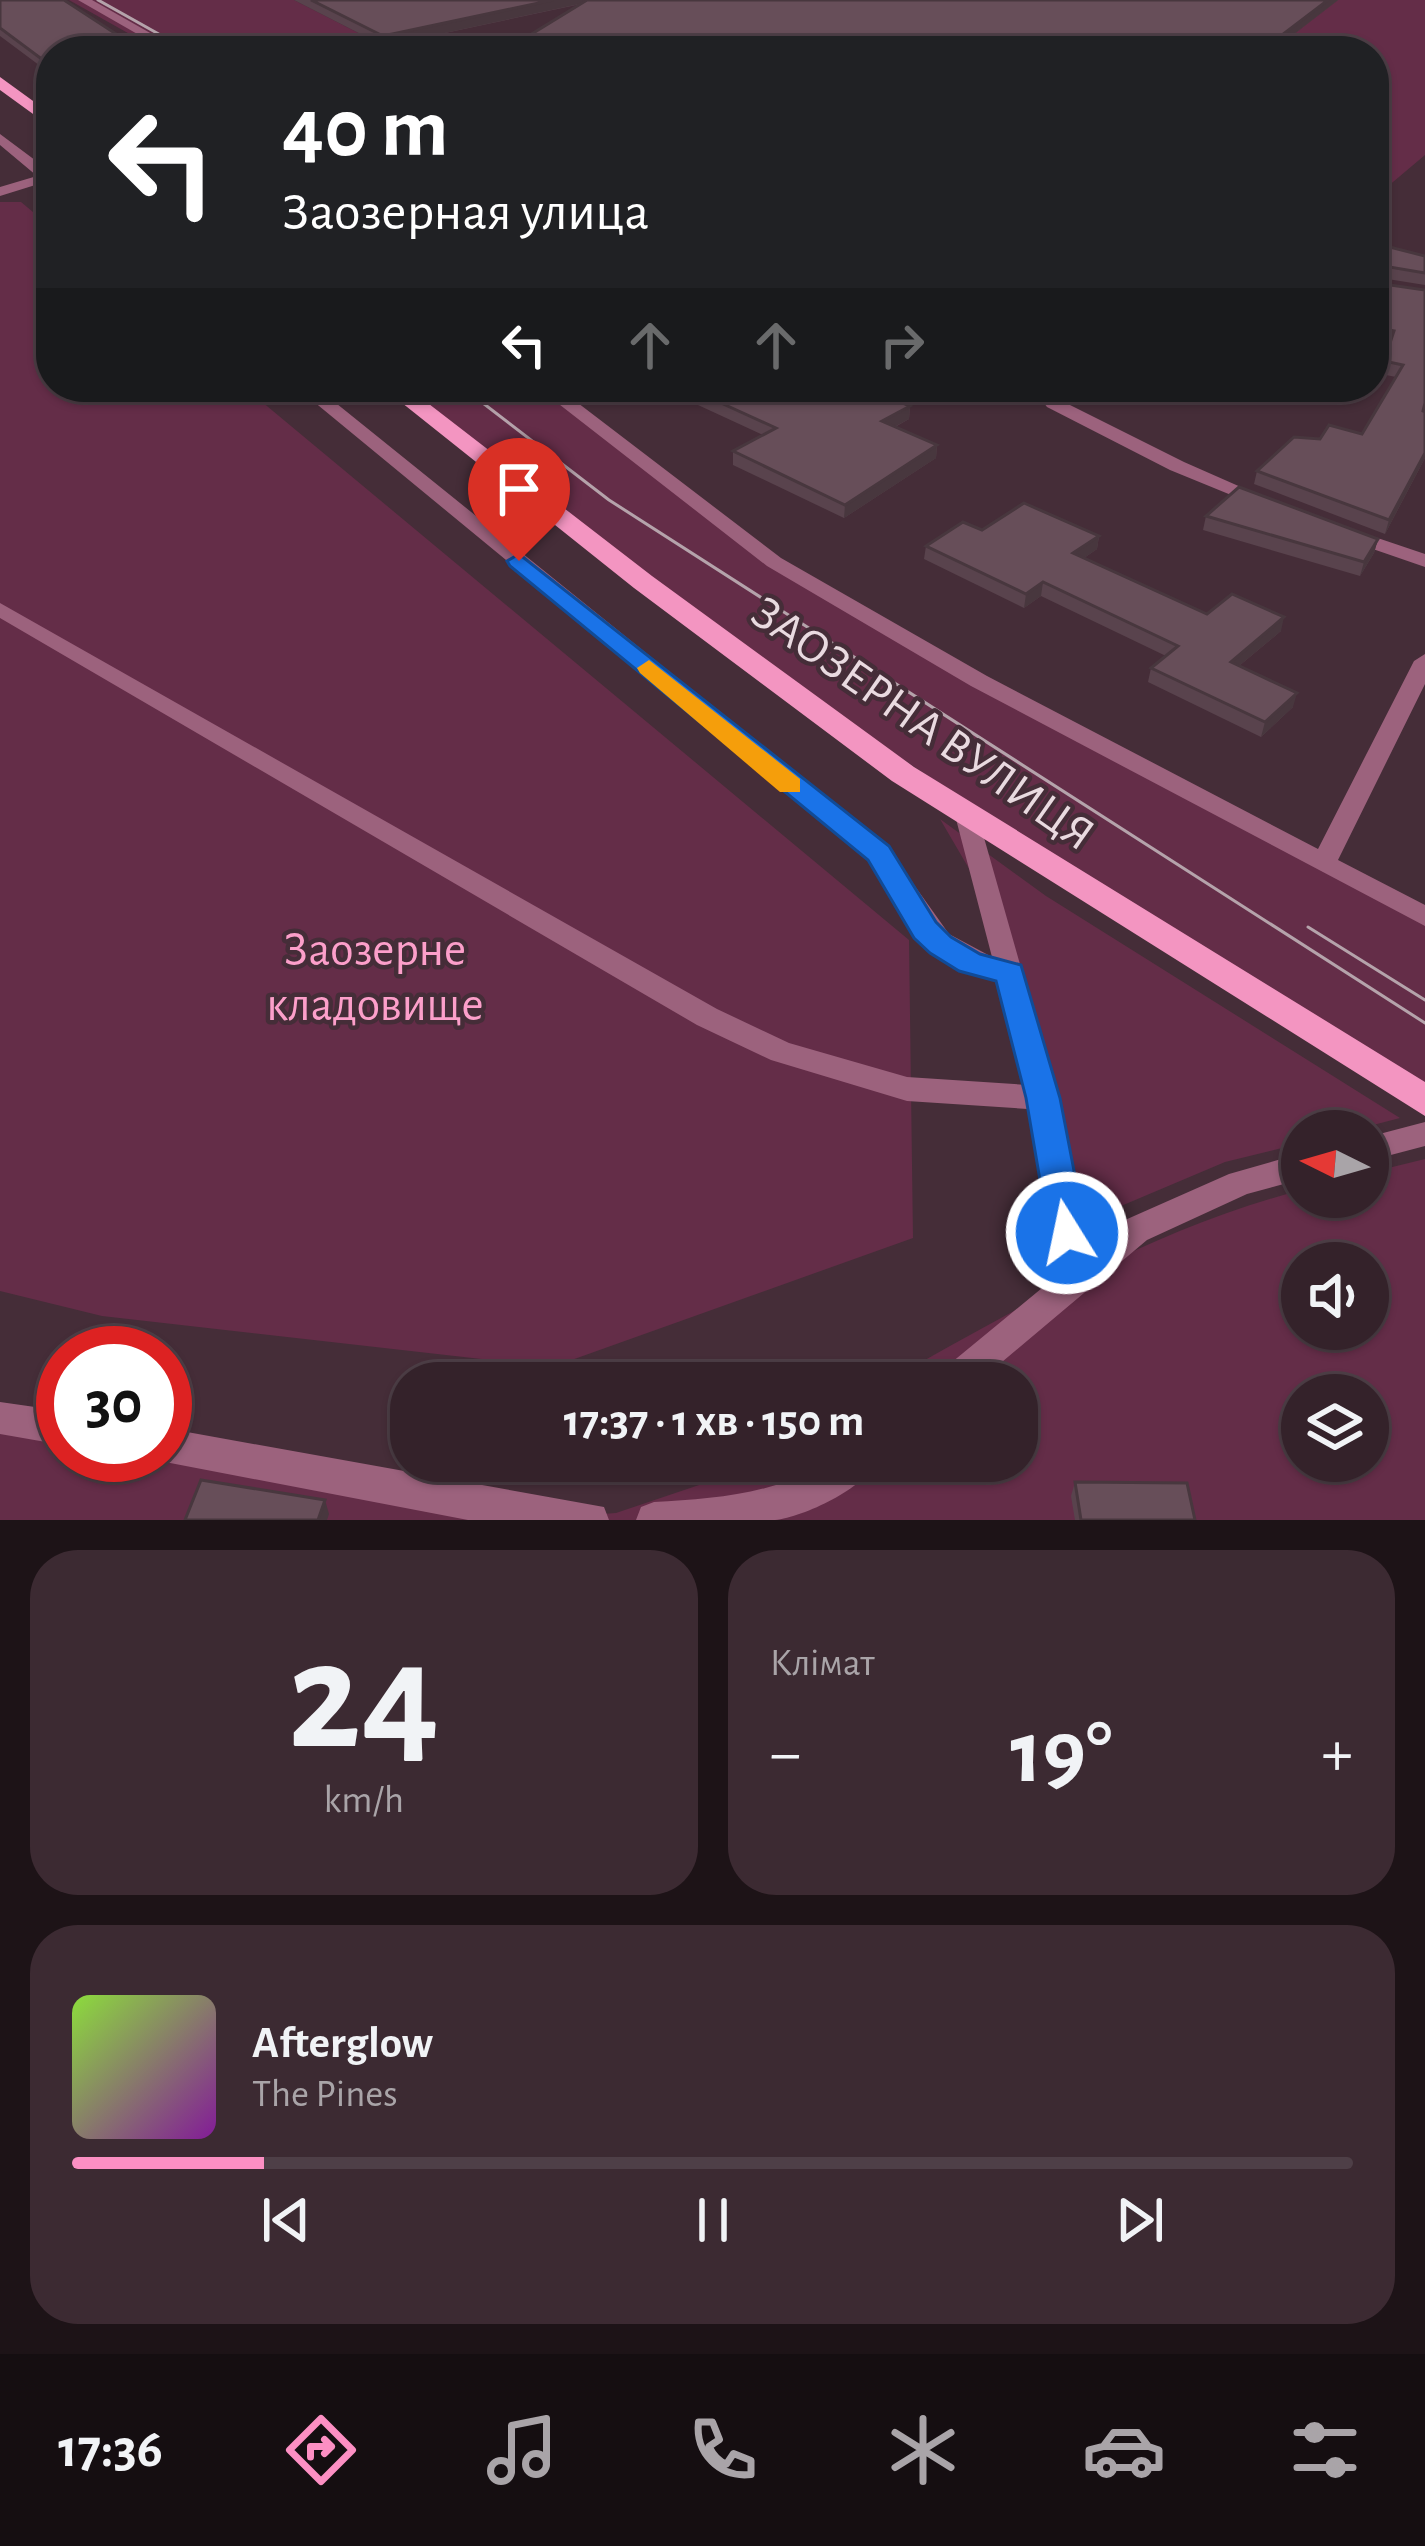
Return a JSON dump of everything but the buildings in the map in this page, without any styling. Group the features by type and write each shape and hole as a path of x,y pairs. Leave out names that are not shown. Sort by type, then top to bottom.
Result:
{"main road":[{"path":"0,82 36,110"},
{"name":"ЗАОЗЕРНА ВУЛИЦЯ","path":"412,402 643,582 968,819 1425,1102"}],"street":[{"path":"84,0 149,36"},
{"path":"0,138 36,166"},
{"path":"0,192 36,181"},
{"path":"323,402 878,853 925,930 940,945 970,963 1010,973"},
{"name":"ЗАОЗЕРНА ВУЛИЦЯ","path":"566,402 774,562 979,681 1425,916"},
{"path":"1054,402 1177,466 1294,514"},
{"path":"1336,530 1425,561"},
{"path":"0,609 707,1017 762,1043 907,1089 1043,1098"},
{"path":"1325,860 1425,661"},
{"path":"968,819 1043,1098 1076,1278"},
{"path":"1389,1143 1425,1134"},
{"path":"977,1362 1136,1230 1240,1183 1281,1172"},
{"path":"0,1418 36,1424"},
{"path":"192,1450 515,1511 591,1520"},
{"path":"654,1520 724,1518 818,1482"}],"green space":[{"path":"69,0 294,0 364,36 133,36"},
{"path":"1338,0 1425,0 1425,155 1389,185 1389,36 1291,36"},
{"name":"Заозерне кладовище","path":"0,202 21,202 36,214 36,402 262,402 909,940 913,1238 566,1362 508,1362 102,1316 0,1291"},
{"path":"414,402 566,402 774,562 1425,917 1425,1092 1071,873 676,605"},
{"path":"940,819 1046,896 1387,1110 1281,1110 1281,1148 1225,1162 1043,1239 1041,1066 978,884"},
{"path":"1425,1159 1425,1520 523,1520 616,1513 707,1482 1038,1482 1038,1362 922,1362 1087,1273 1281,1196 1281,1218 1389,1218 1389,1168"},
{"path":"0,1426 36,1432 36,1482 192,1482 192,1461 519,1520 0,1520"}],"tram line":[{"path":"98,0 162,36"},
{"path":"482,402 609,500 1425,1023"},
{"path":"1308,927 1425,1000"}],"slow traffic":[{"path":"649,668 790,786"}],"route":[{"path":"519,561 824,814 878,853 925,930 940,945 970,963 1010,973 1043,1098 1067,1233"}]}
